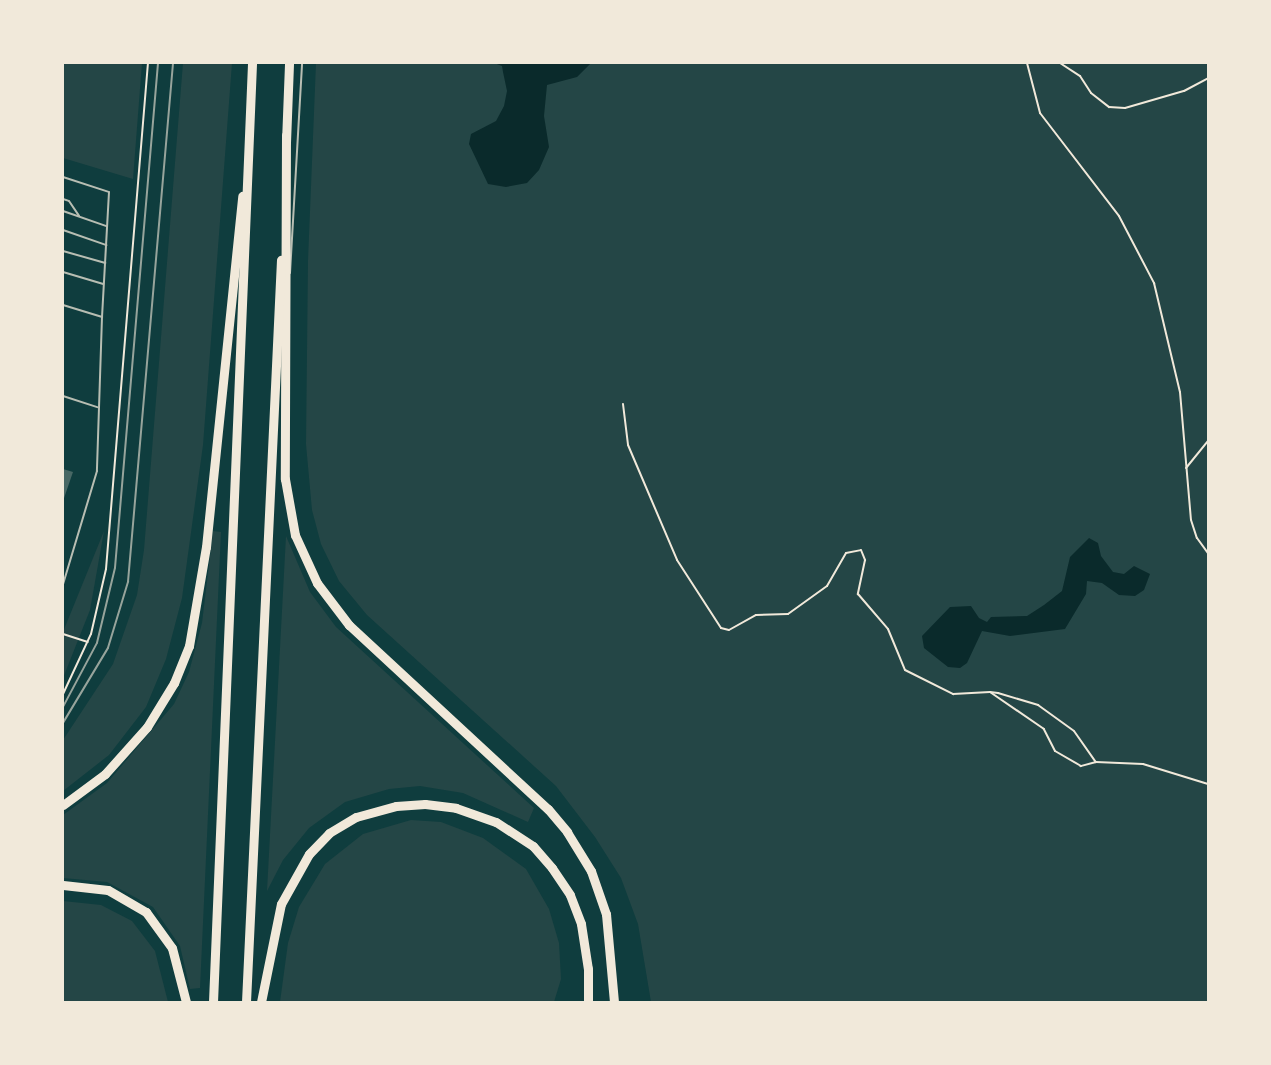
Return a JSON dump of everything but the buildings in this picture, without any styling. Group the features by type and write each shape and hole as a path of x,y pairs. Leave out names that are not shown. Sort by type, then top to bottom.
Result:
{"highway":[{"path":"213,1002 252,63"},
{"path":"246,1002 289,63"},
{"path":"286,135 286,498 295,535 310,570 349,625 548,809 567,832 591,871 604,906 612,945 614,1002"},
{"path":"63,805 105,774 147,727 174,683 194,627 210,513 248,140"},
{"path":"261,1002 277,918 293,878 309,854 329,833 356,817 410,804 456,808 483,817 533,846 557,874 576,910 586,944 587,1002"},
{"path":"63,885 108,890 146,912 172,948 186,1002"}],"lane":[{"path":"287,351 302,63"},
{"path":"63,177 109,192 97,407 97,471 63,584"},
{"path":"63,199 79,216"},
{"path":"63,210 106,226"},
{"path":"63,231 106,245"},
{"path":"63,251 105,263"},
{"path":"63,272 104,284"},
{"path":"63,305 102,317"},
{"path":"63,396 97,407"}],"path":[{"path":"63,694 88,642 102,597 108,556 148,63"},
{"path":"1027,63 1040,113 1119,216 1154,283 1180,392 1191,520 1197,538 1208,553"},
{"path":"1060,63 1080,76 1091,93 1109,107 1125,108 1184,91 1208,78"},
{"path":"623,404 628,445 677,560 722,628 729,630 756,615 788,614 826,586 846,553 861,550 865,560 858,594 888,629 905,670 953,693 990,692 1038,705 1074,732 1096,762"},
{"path":"1186,468 1208,441"},
{"path":"63,634 88,642"},
{"path":"990,692 1044,729 1055,751 1081,766 1096,762 1143,764 1208,784"}],"shaded area":[{"path":"63,63 142,63 133,179 63,158"},
{"path":"183,63 232,63 203,445 182,598 166,659 146,707 109,755 63,791 63,740 113,664 137,595 144,550"},
{"path":"316,63 1208,63 1208,1002 651,1002 638,924 621,878 595,837 556,786 367,615 339,581 321,544 312,510 306,444 308,261"},
{"path":"494,63 591,63 577,77 547,85 544,116 549,147 539,170 527,183 506,187 488,184 469,144 471,134 496,121 504,106 507,91 502,66"},
{"path":"104,531 90,610 63,678 63,632"},
{"path":"213,531 221,532 200,988 190,989 180,946 153,907 107,882 63,878 63,815 107,783 174,704 189,672 202,623"},
{"path":"286,536 310,592 336,627 534,808 528,822 463,793 420,786 389,789 345,802 309,828 283,860 267,891"},
{"path":"1089,538 1098,543 1101,556 1113,572 1124,574 1134,566 1150,574 1144,590 1135,596 1119,595 1102,583 1087,581 1086,594 1065,629 1010,636 982,631 967,663 960,668 948,667 924,648 922,636 950,607 971,606 979,618 987,622 991,617 1027,616 1044,605 1062,591 1070,557"},
{"path":"411,820 441,822 483,838 526,869 549,909 559,943 561,979 554,1002 280,1002 288,943 299,907 325,864 363,834"},
{"path":"63,901 101,905 132,921 155,951 168,1002 63,1002"}],"tram line":[{"path":"63,707 97,643 115,568 158,63"},
{"path":"63,723 108,648 128,582 173,63"}]}
